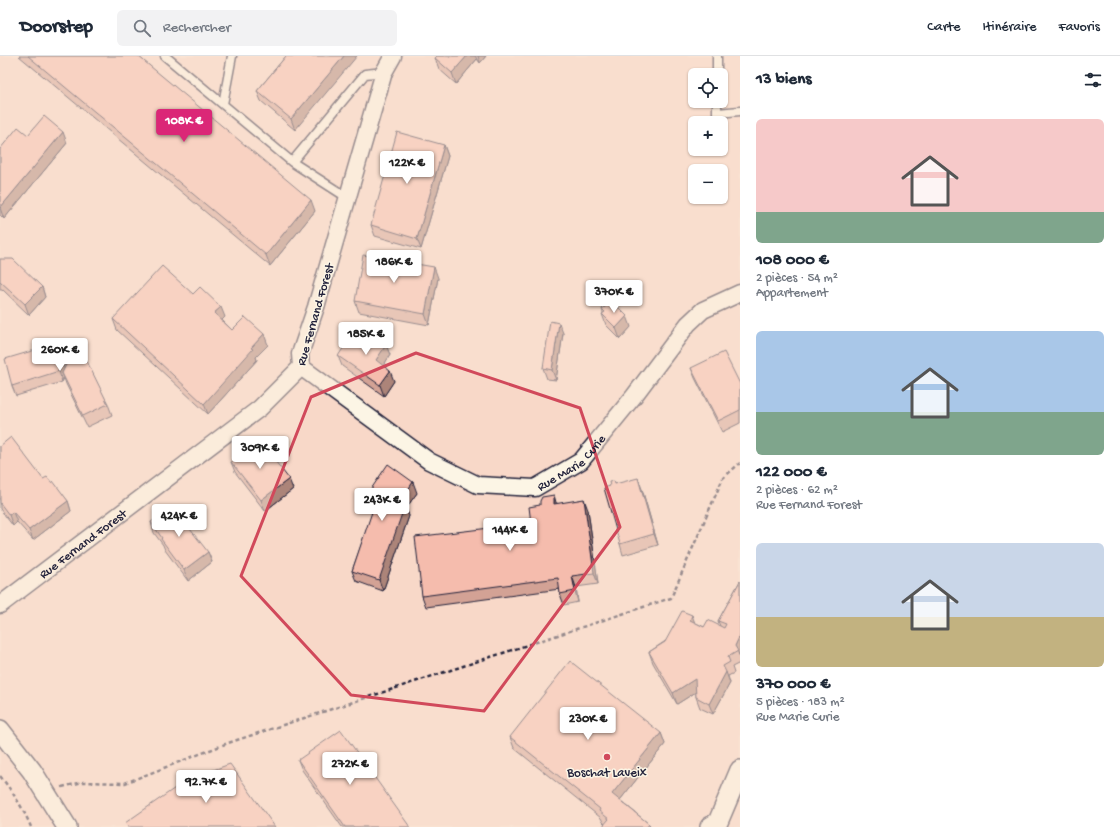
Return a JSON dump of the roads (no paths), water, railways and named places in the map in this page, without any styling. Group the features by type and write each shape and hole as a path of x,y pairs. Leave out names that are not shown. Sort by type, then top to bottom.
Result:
{"street":[{"name":"Rue Fernand Forest","path":"0,604 260,408 301,367 300,354 316,307 384,72 393,56"},
{"name":"Rue Marie Curie","path":"301,367 429,461 478,485 535,488 580,461 634,396 688,324 704,310 740,293"},
{"path":"0,730 32,771 67,827"},
{"path":"716,825 740,770"}],"lane":[{"path":"165,56 292,162 348,198"},
{"path":"223,104 232,56"},
{"path":"717,56 717,68"},
{"path":"292,162 365,74 384,72"},
{"path":"717,108 717,113 740,111"}],"place":[{"name":"Boschat Laveix","path":"607,757"}]}
